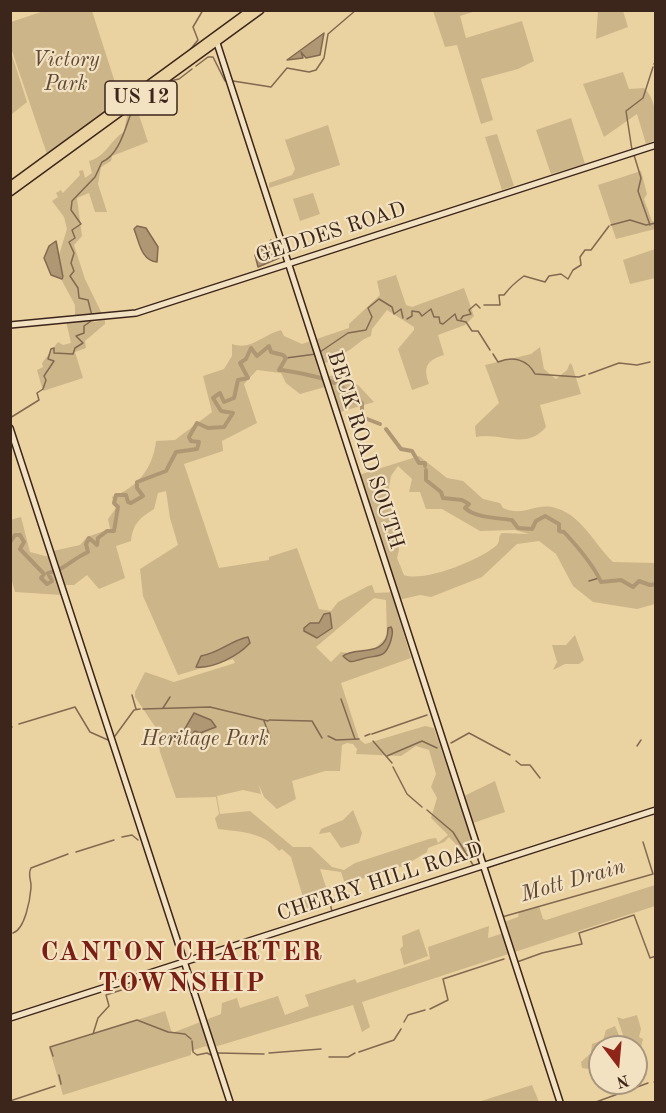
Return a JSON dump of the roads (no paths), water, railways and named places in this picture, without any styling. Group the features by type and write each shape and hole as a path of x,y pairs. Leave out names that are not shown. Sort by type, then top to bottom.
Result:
{"main road":[{"name":"US 12","path":"12,188 88,136 107,119 208,47 251,10"},
{"name":"US 12","path":"217,40 236,29 260,10"},
{"path":"236,29 240,24 238,21"},
{"name":"BECK ROAD SOUTH","path":"217,40 482,867 560,1102"},
{"name":"US 12","path":"12,188 98,122 107,119"},
{"path":"88,136 100,126 98,122"},
{"name":"GEDDES ROAD","path":"10,325 138,313 656,145"},
{"path":"10,428 231,1102"},
{"name":"CHERRY HILL ROAD","path":"10,1018 656,810"}],"waterway":[{"path":"189,51 198,40 193,27 203,10"},
{"path":"233,81 271,87 287,68 309,72 316,70 324,58 328,34 356,10"},
{"path":"196,66 208,57 213,57 225,81"},
{"path":"654,64 656,60"},
{"path":"632,150 626,111 643,98 653,67"},
{"path":"170,81 179,79 192,69"},
{"path":"92,316 88,300 79,298 78,288 70,276 74,271 71,263 74,253 69,242 75,238 72,230 81,224 71,210 72,201 95,177 102,162 114,152 134,106"},
{"path":"634,155 641,178 638,191 650,225"},
{"path":"611,225 630,220 646,225 656,223"},
{"path":"484,305 500,305 499,295 504,295 524,276 545,282 549,276 561,274 568,279 573,270 581,265 580,257 585,250 591,250 609,226"},
{"path":"320,352 348,333 366,330 372,317 368,308 379,299 392,307 394,314 401,309 403,318"},
{"path":"461,319 471,314 469,310 476,304 480,308"},
{"path":"407,319 412,316 412,311 419,312 422,316 431,309 434,317 439,317 440,323 443,324 455,314 457,320 466,322 472,331 478,331 490,350"},
{"path":"10,418 39,400 37,393 43,389 46,380 44,376 54,361 48,359 51,349 54,348 54,353 73,354 75,348 83,343 76,336 84,333 84,326 91,321"},
{"path":"10,542 15,535 20,535 24,542 20,549 44,574 41,578 47,584 52,581 48,573 88,552 86,544 89,538 97,545 98,538 107,531 114,531 118,507 114,503 116,495 126,495 128,502 131,503 143,496 137,488 137,482 166,471 176,452 197,449 199,442 191,441 189,437 197,423 208,428 224,427 233,413 221,411 213,398 220,393 224,402 234,398 238,380 248,378 240,363 246,359 251,348 257,356 269,346 271,352 283,355 286,358 279,370 325,379 334,383 341,377 342,386 351,396 351,402 359,400 362,403 362,417 380,424"},
{"path":"286,358 316,354"},
{"path":"493,354 498,362 509,359 524,362 535,374 579,377 585,375"},
{"path":"589,374 619,363 637,365 650,362"},
{"path":"386,429 401,449 412,451 419,463 425,463 425,466"},
{"path":"426,470 426,480 441,492 443,498 462,500 469,504 465,508 475,514 512,520 518,528 532,529 536,521 545,516 559,524 559,531 564,532 579,549 601,582 621,580 633,587 639,581 650,585 656,584"},
{"path":"589,581 599,578"},
{"path":"132,695 136,709"},
{"path":"163,708 170,697"},
{"path":"341,699 355,739"},
{"name":"Mott Drain","path":"19,724 75,707 90,732 108,740"},
{"name":"Mott Drain","path":"143,709 210,707 268,721"},
{"name":"Mott Drain","path":"115,736 134,710 140,709"},
{"path":"372,734 427,715"},
{"name":"Mott Drain","path":"269,720 311,721"},
{"path":"264,721 270,737"},
{"name":"Mott Drain","path":"312,721 322,738"},
{"path":"451,743 469,733 510,755"},
{"name":"Mott Drain","path":"365,736 370,734"},
{"name":"Mott Drain","path":"328,736 336,740 359,739"},
{"path":"637,746 641,740"},
{"name":"Mott Drain","path":"373,741 392,763"},
{"path":"387,756 422,741 437,748"},
{"path":"516,761 521,765 530,765 540,778"},
{"name":"Mott Drain","path":"393,767 407,794 422,807"},
{"name":"Mott Drain","path":"427,810 453,832 473,865"},
{"path":"122,837 132,835 138,840"},
{"path":"76,852 114,840"},
{"name":"Mott Drain","path":"502,917 653,874 643,842"},
{"path":"487,868 539,850"},
{"path":"13,933 21,926 26,914 31,888 29,873 31,868 68,854"},
{"path":"329,900 332,911"},
{"path":"517,962 542,953 582,944 579,933 634,915 650,958 656,956"},
{"path":"430,1009 448,1000 443,979 504,959"},
{"path":"93,1034 98,1018 109,1006 106,995 137,985"},
{"path":"404,1022 408,1015 425,1010"},
{"path":"53,1056 50,1047 137,1020 168,1032 185,1034 191,1039"},
{"path":"359,1052 394,1040 401,1029"},
{"path":"192,1041 193,1052 197,1055 207,1053 211,1055"},
{"path":"269,1053 321,1049"},
{"path":"218,1053 264,1054"},
{"path":"329,1057 348,1057 355,1053"},
{"path":"59,1075 61,1084"},
{"path":"10,1101 55,1086"},
{"path":"596,1102 615,1095"}],"district":[{"name":"CANTON CHARTER TOWNSHIP","path":"182,968"}],"park label":[{"name":"Victory Park","path":"66,72"},
{"name":"Heritage Park","path":"205,739"}]}
